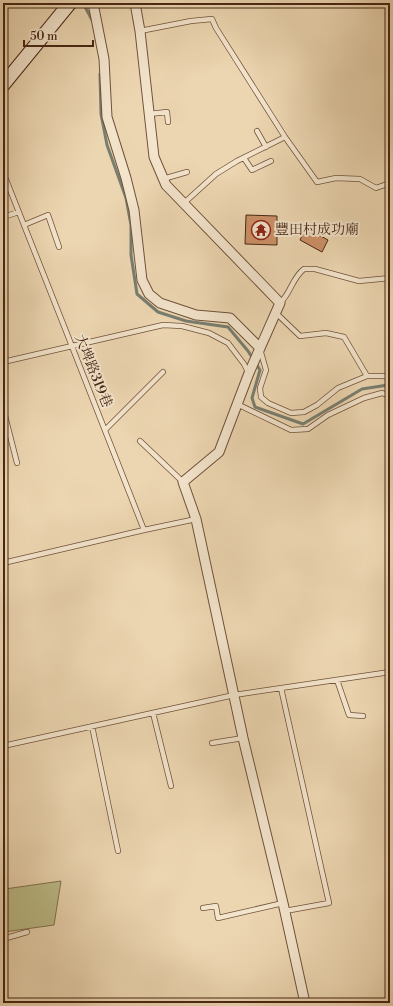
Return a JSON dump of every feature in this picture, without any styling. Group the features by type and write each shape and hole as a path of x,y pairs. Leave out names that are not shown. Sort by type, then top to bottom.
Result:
{"main road":[{"path":"3,85 66,4"}],"street":[{"path":"93,3 104,59 107,117 126,178 134,210 142,280 148,294 160,304 196,314 230,318 260,348"},
{"path":"135,3 140,31 154,157 166,185 280,303 249,373 219,452 183,482 196,519 243,738 284,907 305,1003"}],"lane":[{"path":"140,31 191,21 212,19 216,28 285,137 317,182 336,178 360,179 376,188 390,183"},
{"path":"149,114 167,112 168,122"},
{"path":"257,131 266,147"},
{"path":"184,204 216,174 285,137"},
{"path":"244,158 252,170 271,161"},
{"name":"大埤路319巷","path":"3,172 144,530"},
{"path":"164,179 187,172"},
{"path":"3,217 19,212"},
{"path":"24,225 48,215 59,247"},
{"path":"280,303 285,298 298,273 304,269 315,269 359,281 390,278"},
{"path":"276,313 300,336 326,333 344,337 367,376"},
{"path":"3,362 163,325 182,326 209,333 228,343 249,373"},
{"path":"260,348 266,370 260,388 262,396 268,403 291,413 304,412 317,405 338,388 367,376 390,377"},
{"path":"105,430 163,372"},
{"path":"237,404 291,430 308,429 328,415 364,398 382,393 390,396"},
{"path":"3,408 17,463"},
{"path":"140,441 183,482"},
{"path":"3,563 196,519"},
{"path":"3,746 234,696 390,672"},
{"path":"337,680 349,715 363,716"},
{"path":"203,908 216,906 218,918 284,907 329,903 281,688"},
{"path":"154,713 171,786"},
{"path":"92,726 118,851"},
{"path":"212,743 243,738"},
{"path":"3,939 27,932"}],"green space":[{"path":"61,881 54,925 4,932 5,889"}],"building":[{"name":"豐田村成功廟","path":"246,215 277,216 277,245 245,244"},
{"path":"306,228 328,240 322,252 300,240"}],"waterway":[{"path":"83,3 92,20"},
{"path":"100,74 101,114 107,145 126,198 131,225 131,255 137,294 158,312 186,321 228,327 248,351 260,370 252,398 255,407 303,424 362,389 388,385 390,386"}],"place":[{"name":"豐田村成功廟","path":"261,230"}]}
